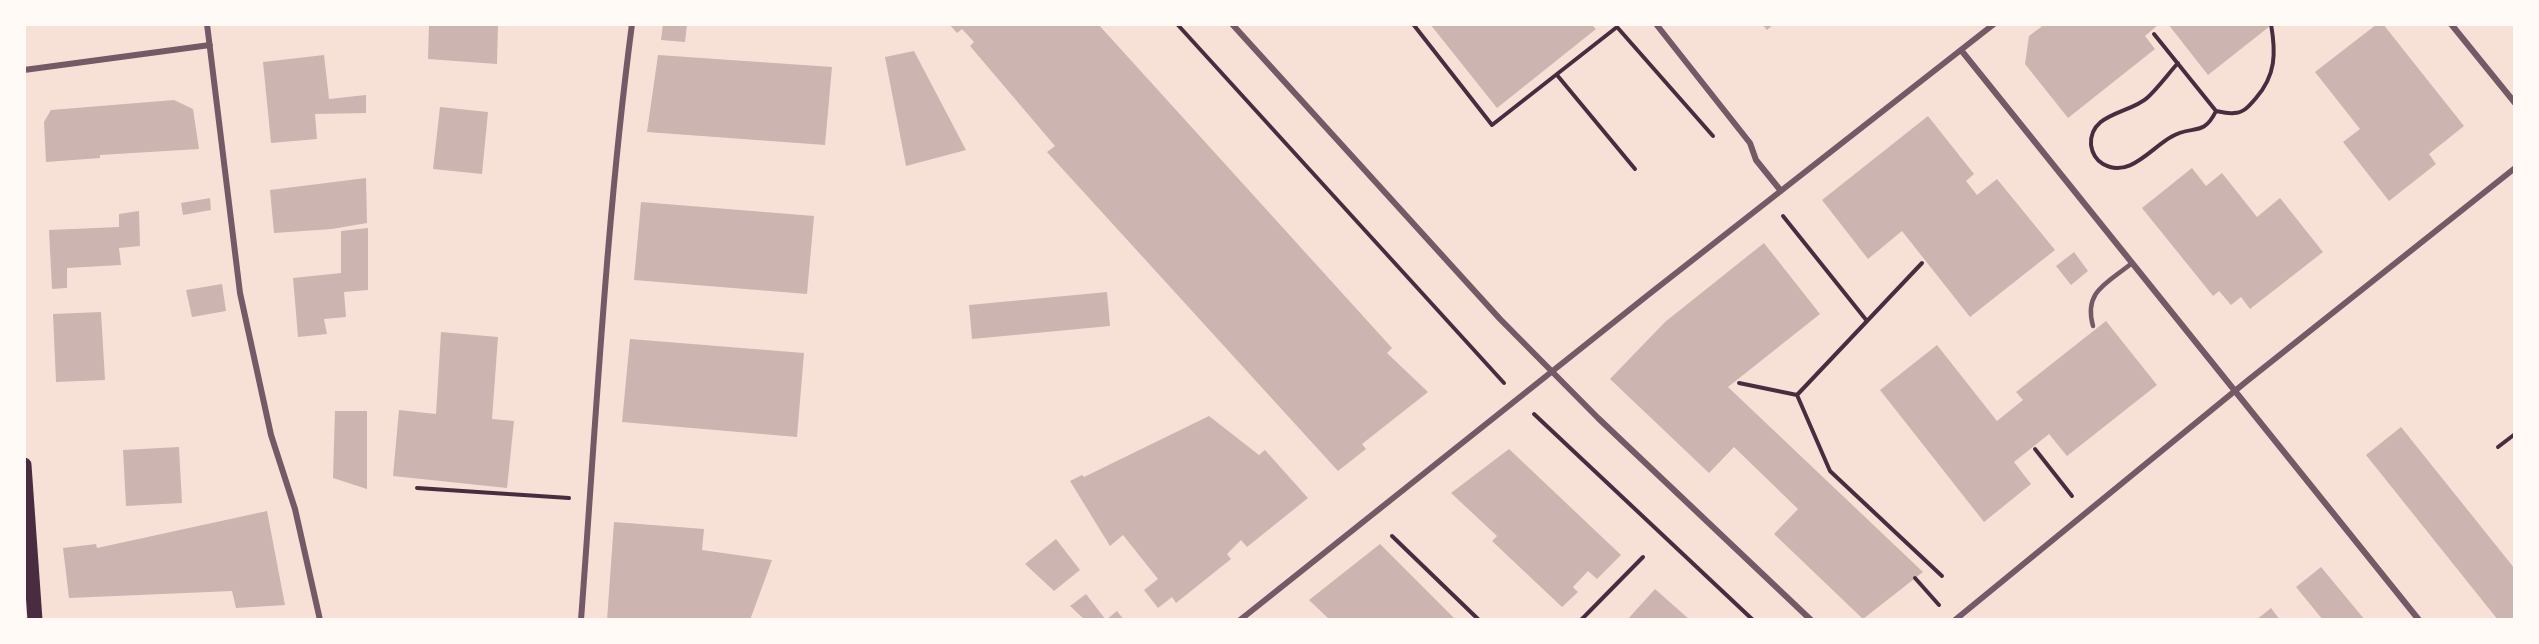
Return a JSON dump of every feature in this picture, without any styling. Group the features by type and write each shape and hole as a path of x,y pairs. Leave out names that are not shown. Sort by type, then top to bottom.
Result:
{"main road":[{"path":"24,465 35,620"}],"street":[{"path":"207,24 240,293 271,435 295,510 320,620"},
{"path":"581,620 613,211 624,84 632,24"},
{"path":"1232,24 1500,319 1646,465 1811,620"},
{"path":"1656,24 1750,143 1756,160 1781,191"},
{"path":"1240,620 1552,371 1994,24"},
{"path":"2451,24 2515,103"},
{"path":"24,70 210,45"},
{"path":"1961,50 2419,620"},
{"path":"1955,620 2235,390 2515,168"}],"lane":[{"path":"2093,326 2089,311 2091,300 2102,287 2132,263"}],"path":[{"path":"1177,24 1518,399 1753,620"},
{"path":"1413,24 1492,125 1616,26 1719,142"},
{"path":"2154,34 2216,111 2236,113 2248,108 2266,86 2273,70 2276,49 2271,24"},
{"path":"2178,63 2146,98 2135,106 2104,118 2095,129 2091,141 2092,152 2101,163 2112,167 2129,166 2174,135 2200,129 2210,124 2216,111"},
{"path":"1557,75 1635,169"},
{"path":"1770,200 1866,321"},
{"path":"1797,395 1922,263"},
{"path":"1740,383 1797,395"},
{"path":"1797,395 1830,471 1942,576"},
{"path":"2498,447 2515,434"},
{"path":"2035,449 2085,512"},
{"path":"417,488 590,500"},
{"path":"1392,536 1479,620"},
{"path":"1581,620 1643,557"},
{"path":"1915,578 1945,612"}],"building":[{"path":"429,24 498,24 497,64 428,59"},
{"path":"663,24 687,24 685,42 661,40"},
{"path":"949,24 1098,24 1392,348 1387,353 1428,392 1362,444 1366,449 1338,471 1047,152 1055,146 970,46 974,42 962,29 957,33"},
{"path":"1430,24 1591,24 1596,29 1497,108"},
{"path":"1762,24 1774,24 1767,30"},
{"path":"2045,24 2159,24 2145,36 2155,49 2068,118 2025,64 2029,36"},
{"path":"2168,24 2269,24 2270,26 2208,75"},
{"path":"2377,24 2383,24 2464,126 2429,154 2436,164 2389,201 2343,142 2360,129 2315,72"},
{"path":"914,51 966,150 906,166 885,57"},
{"path":"324,55 329,99 366,95 366,113 315,114 317,139 271,143 263,62"},
{"path":"658,55 832,67 825,145 647,132"},
{"path":"174,100 193,109 199,149 100,155 100,158 46,162 44,122 51,110"},
{"path":"440,107 488,112 482,174 433,169"},
{"path":"1928,116 1974,174 1966,181 1977,195 1997,179 2055,250 1970,317 1902,231 1868,259 1822,200"},
{"path":"2192,168 2206,186 2222,173 2257,217 2280,198 2323,252 2250,309 2241,297 2231,305 2219,291 2213,296 2142,208"},
{"path":"366,178 367,223 332,229 274,233 270,190"},
{"path":"210,198 211,210 183,215 181,203"},
{"path":"641,202 814,216 807,294 634,280"},
{"path":"139,211 140,246 119,248 121,265 67,268 67,288 52,289 49,230 119,227 119,214"},
{"path":"368,228 368,290 344,292 346,317 324,319 327,334 298,337 293,278 341,273 341,231"},
{"path":"1764,243 1820,314 1728,387 1923,572 1863,619 1774,534 1798,509 1734,447 1709,473 1610,379 1665,322"},
{"path":"2074,252 2088,271 2071,285 2056,266"},
{"path":"222,284 226,311 192,317 186,290"},
{"path":"1107,292 1110,326 972,339 969,305"},
{"path":"101,312 105,380 56,382 53,314"},
{"path":"2106,321 2157,385 2067,456 2049,434 2014,462 2031,484 1984,522 1880,390 1937,345 1997,421 2023,400 2016,392"},
{"path":"441,332 498,337 492,419 514,421 507,488 393,476 399,410 436,414"},
{"path":"630,339 804,353 797,437 622,422"},
{"path":"335,411 367,411 367,489 333,478"},
{"path":"1209,416 1259,455 1265,450 1308,498 1247,547 1241,540 1227,554 1231,559 1176,603 1172,597 1158,608 1144,590 1158,579 1123,535 1110,546 1070,481 1082,475 1084,477"},
{"path":"2401,427 2515,569 2514,620 2498,620 2366,455"},
{"path":"179,447 182,503 126,506 123,450"},
{"path":"1509,449 1621,555 1597,579 1588,571 1573,587 1578,592 1562,607 1492,541 1497,536 1451,493"},
{"path":"267,511 285,605 236,608 232,591 69,598 63,548 96,544 97,548"},
{"path":"614,522 704,529 702,550 772,560 750,620 607,620"},
{"path":"1056,539 1080,570 1054,591 1025,564"},
{"path":"1380,544 1456,620 1330,620 1309,600"},
{"path":"2321,567 2365,620 2323,620 2296,587"},
{"path":"1655,589 1690,620 1627,620"},
{"path":"1086,594 1106,620 1085,620 1070,606"},
{"path":"2271,608 2280,620 2256,620"},
{"path":"1117,611 1124,620 1106,620"}]}
